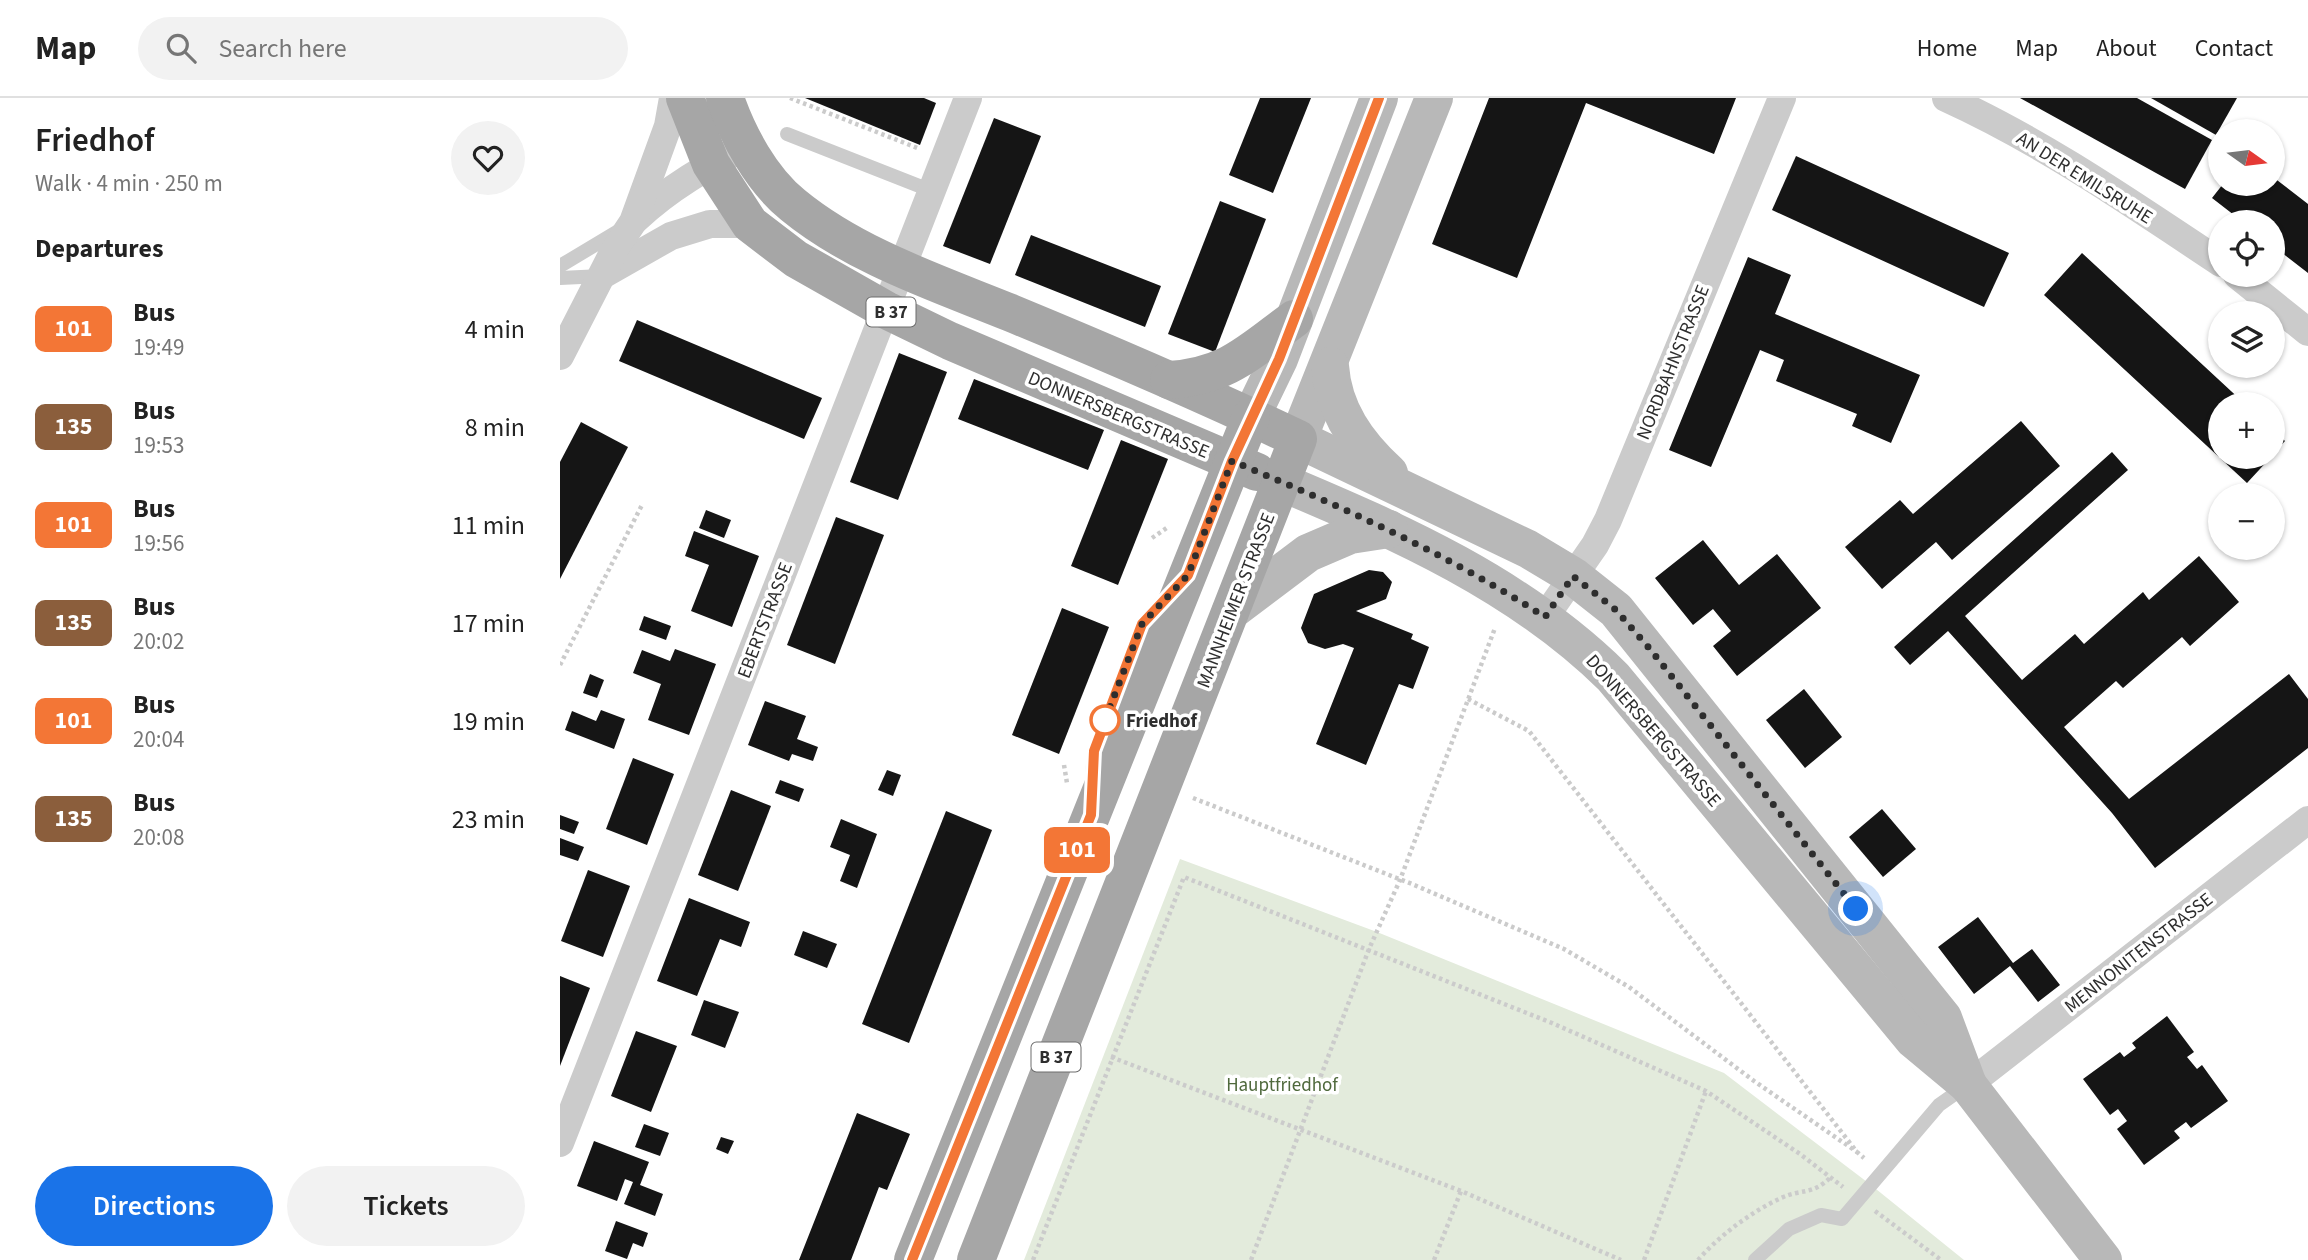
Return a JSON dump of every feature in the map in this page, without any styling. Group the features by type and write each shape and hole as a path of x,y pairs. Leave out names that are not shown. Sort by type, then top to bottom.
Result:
{"main road":[{"name":"DONNERSBERGSTRASSE","path":"685,98 711,164 750,224 796,259 886,310 1043,383 1389,528 1508,593 1545,617 1582,647 1613,677 1914,1040 1968,1085 2103,1260"},
{"name":"DONNERSBERGSTRASSE","path":"725,98 747,146 767,178 790,203 859,247 902,268 1169,380 1409,491 1528,549 1573,576 1616,610 1650,649 1943,1018 1968,1085"},
{"path":"913,1260 1232,461 1279,359 1379,98"},
{"name":"MANNHEIMER STRASSE","path":"976,1260 1434,98"},
{"path":"1169,380 1208,375 1224,368 1294,318"},
{"path":"1330,366 1331,386 1337,404 1356,438 1365,451 1409,491"},
{"path":"1231,611 1308,553 1350,535 1389,528"}],"street":[{"path":"560,356 633,222 668,126 673,98"},
{"name":"EBERTSTRASSE","path":"560,1143 968,98"},
{"name":"NORDBAHNSTRASSE","path":"1545,617 1595,545 1608,520 1782,98"},
{"name":"AN DER EMILSRUHE","path":"1946,98 1987,117 2116,194 2208,254"},
{"path":"633,222 657,200 711,164 747,146"},
{"path":"602,276 671,236 710,224 750,224"},
{"path":"2251,287 2308,332"},
{"name":"MENNONITENSTRASSE","path":"1968,1085 2304,830"}],"lane":[{"path":"787,134 932,191"},
{"path":"560,266 633,222"},
{"path":"560,278 602,276"},
{"path":"1755,1260 1788,1229 1821,1215 1842,1219 1939,1105 1968,1085"}],"path":[{"path":"790,98 922,149"},
{"path":"560,665 643,503"},
{"path":"1251,1260 1369,949 1400,880 1508,593"},
{"path":"1468,699 1529,731 1857,1152"},
{"path":"1189,796 1564,949 1629,987 1881,1172"},
{"path":"1032,1260 1184,877 1552,1023 1706,1091 1831,1177 1941,1260"},
{"path":"1111,1057 1300,1127 1461,1191 1621,1260"},
{"path":"1644,1260 1706,1091"},
{"path":"1698,1260 1710,1246 1753,1214 1784,1197 1817,1190 1831,1177"},
{"path":"1434,1260 1461,1191"}],"green space":[{"name":"Hauptfriedhof","path":"1180,859 1377,932 1724,1073 1964,1260 1024,1260"}],"building":[{"path":"805,98 924,98 936,103 920,145"},
{"path":"1260,98 1311,98 1273,193 1229,175"},
{"path":"1489,98 1736,98 1714,154 1586,103 1517,278 1432,244"},
{"path":"2020,98 2137,98 2208,138 2208,147 2185,189"},
{"path":"2151,98 2237,98 2225,119 2208,119 2208,130"},
{"path":"994,118 1041,136 990,264 943,246"},
{"path":"1796,156 2009,253 1984,307 1772,210"},
{"path":"2286,187 2308,204 2308,273 2285,255 2285,210 2228,210 2212,198 2286,196"},
{"path":"1220,201 1266,219 1215,352 1168,334"},
{"path":"1031,235 1161,286 1145,327 1015,275"},
{"path":"2082,253 2208,370 2208,378 2217,378 2232,392 2208,392 2208,447 2044,295"},
{"path":"1748,257 1791,275 1775,314 1920,375 1891,443 1852,426 1857,414 1776,381 1784,360 1760,350 1711,467 1669,450"},
{"path":"637,320 822,398 804,439 619,361"},
{"path":"899,353 947,372 898,500 850,482"},
{"path":"974,379 1104,430 1088,470 958,419"},
{"path":"2021,421 2060,466 1952,560 1936,542 1882,589 1845,547 1900,500 1913,514"},
{"path":"581,422 628,447 560,579 560,462"},
{"path":"1121,440 1168,459 1118,585 1071,566"},
{"path":"2112,452 2128,470 1965,616 2022,680 2075,634 2084,644 2143,592 2149,600 2199,556 2239,602 2190,646 2182,637 2123,688 2116,681 2064,727 2129,799 2289,674 2308,699 2308,748 2155,868 2112,813 1948,631 1910,665 1894,647"},
{"path":"2232,469 2260,469 2247,483"},
{"path":"706,510 731,520 724,538 699,528"},
{"path":"836,517 884,535 835,664 787,645"},
{"path":"694,531 759,556 732,627 691,611 709,565 685,556"},
{"path":"1703,540 1739,585 1777,554 1821,608 1737,676 1713,646 1731,631 1713,609 1693,625 1655,578"},
{"path":"1369,570 1383,572 1392,582 1386,599 1356,611 1413,634 1411,639 1429,647 1413,689 1399,684 1366,765 1316,744 1354,648 1343,644 1325,649 1308,643 1301,628 1314,594"},
{"path":"1062,608 1109,627 1059,754 1012,735"},
{"path":"644,616 671,626 666,640 639,630"},
{"path":"675,649 716,664 689,735 648,720 661,684 633,673 642,650 670,661"},
{"path":"590,674 604,680 597,698 583,693"},
{"path":"1804,689 1842,737 1805,768 1766,720"},
{"path":"765,701 806,716 797,739 818,747 813,761 792,754 789,761 748,745"},
{"path":"601,710 625,719 614,749 565,730 572,711 596,721"},
{"path":"633,758 674,774 647,845 606,829"},
{"path":"887,770 901,775 893,796 878,790"},
{"path":"780,780 804,789 799,802 775,793"},
{"path":"731,790 771,806 738,891 698,875"},
{"path":"1882,809 1916,849 1883,877 1849,837"},
{"path":"946,811 992,830 909,1043 862,1024"},
{"path":"560,815 579,822 574,834 560,829"},
{"path":"841,819 877,834 857,888 840,881 850,855 830,847"},
{"path":"560,838 584,847 578,861 560,855"},
{"path":"588,870 630,886 603,957 561,941"},
{"path":"689,898 750,922 741,947 720,939 697,996 657,981"},
{"path":"1978,917 2013,963 2032,949 2060,985 2038,1002 2010,966 1974,994 1938,947"},
{"path":"803,931 837,944 827,968 794,955"},
{"path":"560,976 590,988 560,1066"},
{"path":"704,1000 739,1012 725,1048 691,1035"},
{"path":"2167,1016 2194,1052 2187,1057 2197,1069 2202,1065 2228,1101 2191,1128 2186,1122 2174,1131 2180,1138 2144,1165 2117,1129 2127,1121 2118,1109 2110,1115 2083,1079 2120,1052 2124,1057 2136,1048 2132,1043"},
{"path":"636,1031 677,1046 651,1112 611,1096"},
{"path":"857,1113 910,1134 887,1190 879,1187 851,1260 799,1260"},
{"path":"644,1124 669,1133 660,1156 635,1147"},
{"path":"721,1137 734,1141 728,1154 716,1149"},
{"path":"594,1141 649,1162 640,1185 663,1194 655,1216 624,1204 633,1182 625,1179 617,1201 577,1186"},
{"path":"616,1221 648,1233 643,1247 633,1243 627,1259 605,1251"}],"bus line":[{"name":"101","path":"912,1260 1091,815 1094,751 1142,624 1188,575 1232,461 1279,359 1379,98"}],"place":[{"name":"Friedhof","path":"1105,720"}],"route":[{"path":"1105,720 1103,725 1142,624 1188,575 1232,461 1389,528 1508,593 1545,617 1573,576 1616,610 1650,649 1856,909"}]}
